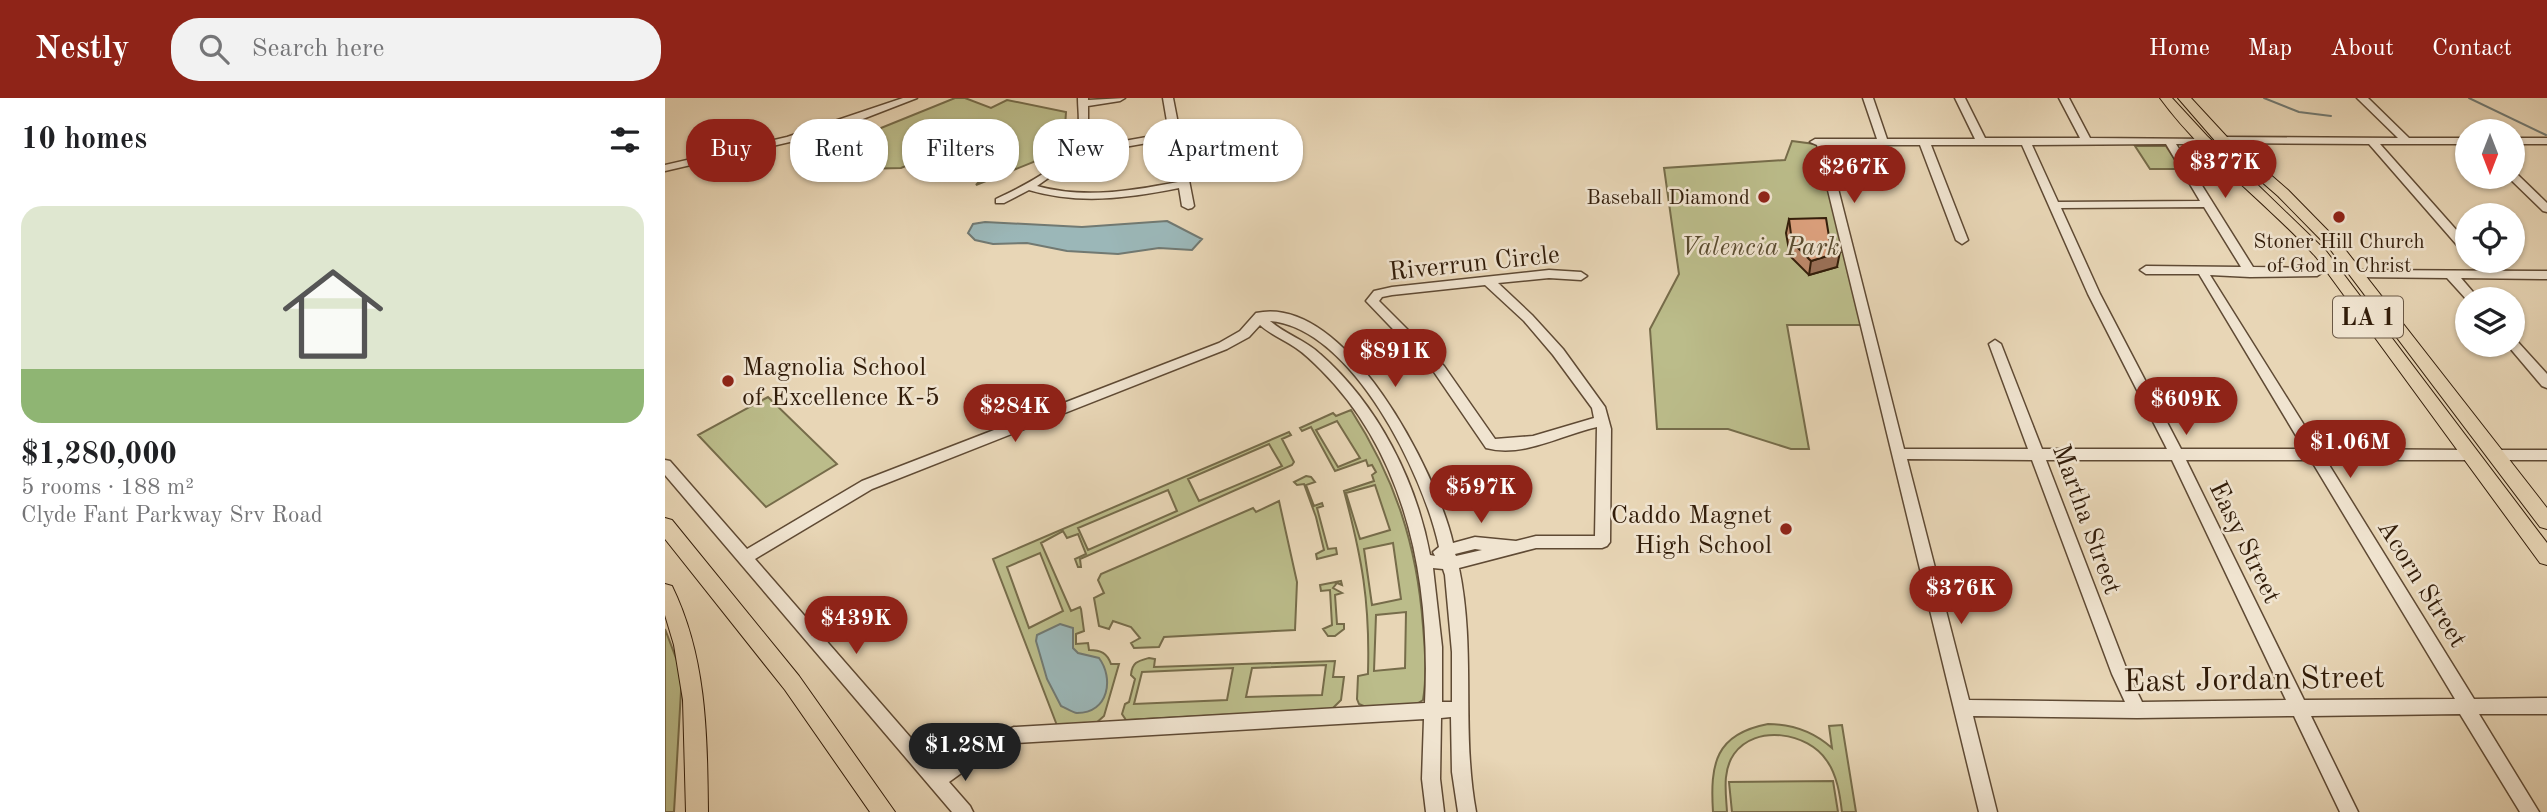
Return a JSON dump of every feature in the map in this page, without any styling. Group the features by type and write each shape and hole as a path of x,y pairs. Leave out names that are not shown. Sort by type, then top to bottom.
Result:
{"main road":[{"name":"LA 1","path":"2166,98 2205,141 2275,205 2315,248 2547,557"},
{"name":"LA 1","path":"2183,98 2222,141 2302,211 2358,274 2547,522"},
{"path":"2205,141 2222,141"},
{"path":"2472,455 2496,455"},
{"path":"665,526 792,683 884,812"},
{"path":"665,592 683,637 694,705 697,812"},
{"path":"684,812 694,705"},
{"path":"870,792 893,812"}],"street":[{"path":"665,168 722,158 819,132 912,98"},
{"path":"1084,119 1083,101 1120,98"},
{"path":"1168,98 1171,119"},
{"path":"1868,98 1883,142"},
{"path":"1960,98 1982,142"},
{"path":"2064,98 2087,142"},
{"path":"2362,98 2407,141"},
{"path":"1924,141 1962,240"},
{"path":"1989,812 1855,276 1817,142 2205,141"},
{"path":"2222,141 2455,141"},
{"path":"2372,141 2455,235"},
{"path":"2525,141 2547,141"},
{"name":"Easy Street","path":"2026,142 2094,294 2176,454 2349,812"},
{"path":"2170,142 2251,273"},
{"path":"1000,201 1035,182"},
{"path":"1029,187 1044,192 1099,197 1122,196 1184,184 1188,206"},
{"path":"2525,188 2547,209"},
{"path":"2053,205 2209,204"},
{"path":"2145,270 2317,272"},
{"name":"Acorn Street","path":"2203,272 2530,812"},
{"name":"Riverrun Circle","path":"1581,276 1556,273 1487,280 1392,291 1372,298 1376,307 1419,347 1448,380 1491,444 1508,445 1537,440 1603,421"},
{"path":"2358,274 2474,273"},
{"path":"2506,273 2547,275"},
{"path":"2451,275 2462,287"},
{"path":"1424,561 1544,542 1602,542 1603,421 1598,407 1563,358 1528,318 1487,280"},
{"path":"746,557 867,485 1223,346 1249,330 1260,316 1275,315 1305,326 1344,358 1373,389 1392,415 1432,496 1450,556 1459,630 1459,763 1467,812"},
{"path":"1260,316 1267,327 1300,344 1346,389 1371,425 1403,486 1424,561 1434,648 1431,764 1435,812"},
{"name":"Martha Street","path":"1995,344 2039,454 2120,674 2137,710"},
{"path":"2524,357 2547,383"},
{"path":"1899,452 2472,455"},
{"path":"2496,455 2547,454"},
{"path":"665,465 964,812"},
{"name":"East Jordan Street","path":"1963,708 2137,710 2547,706"},
{"path":"937,780 979,750 1014,735 1459,709"}],"green space":[{"path":"955,98 965,98 991,108 1007,100 1066,112 1066,119 1033,119 1033,162 1019,168 1019,119 903,119"},
{"path":"902,119 901,168 888,168 888,125"},
{"name":"Valencia Park","path":"1792,141 1822,145 1867,325 1787,325 1809,449 1791,449 1728,429 1657,429 1650,329 1679,274 1664,168 1785,160"},
{"path":"2135,146 2166,146 2181,169 2150,169"},
{"path":"768,397 837,464 766,507 698,435"},
{"path":"1351,410 1366,435 1392,487 1409,540 1420,596 1425,654 1423,700 1415,705 1366,707 1359,704 1357,699 1358,676 1368,674 1368,624 1360,559 1344,491 1374,481 1372,475 1376,472 1372,465 1368,466 1366,460 1335,471 1311,427 1302,431 1300,428 1333,413 1336,416","holes":["1337,421 1360,458 1338,467 1316,430","1375,485 1390,530 1360,539 1346,493","1393,543 1401,599 1372,605 1364,549","1406,612 1405,668 1374,671 1376,615"]},
{"path":"1289,432 1291,435 1282,439 1294,462 1292,465 1080,559 1081,567 1078,567 1075,559 1086,554 1078,534 1067,538 1063,531 1041,543 1071,611 1080,607 1081,609 1084,631 1076,634 1076,644 1088,643 1089,650 1103,653 1111,664 1119,664 1104,716 1095,724 1058,728 993,559","holes":["1269,444 1282,466 1199,501 1188,479","1168,490 1177,511 1088,550 1078,528","1040,553 1063,611 1029,628 1007,567"]},
{"path":"1306,476 1315,482 1306,485 1314,506 1322,503 1323,506 1317,508 1328,549 1336,548 1337,554 1317,559 1316,554 1324,550 1316,517 1304,484 1297,485 1294,482"},
{"path":"1279,501 1297,582 1295,630 1164,637 1159,647 1134,648 1131,643 1140,638 1131,627 1113,621 1109,629 1099,626 1094,598 1104,593 1098,580 1101,574 1253,508 1256,512"},
{"path":"1341,581 1342,585 1337,583 1333,588 1342,593 1335,595 1337,624 1344,624 1344,629 1335,636 1328,636 1323,629 1332,625 1330,590 1321,591 1320,585"},
{"path":"665,629 682,674 674,812 665,812"},
{"path":"1149,658 1155,659 1154,667 1335,661 1333,677 1344,677 1341,700 1332,709 1126,720 1122,714 1125,704 1129,702 1135,679 1131,675 1133,667","holes":["1326,665 1322,695 1246,697 1252,668","1233,668 1227,700 1134,704 1142,672"]},
{"path":"1768,724 1786,725 1802,730 1818,737 1832,748 1829,726 1842,725 1856,812 1842,812 1833,772 1818,751 1795,738 1768,735 1743,744 1734,754 1726,775 1727,812 1713,812 1713,779 1719,754 1737,735"},
{"path":"1833,781 1838,812 1732,812 1729,782"}],"water":[{"path":"1167,221 1202,239 1192,250 1159,248 1118,254 1067,251 1027,243 993,244 975,240 968,233 973,224 985,222 1082,227"},
{"path":"1060,624 1073,628 1073,648 1078,653 1099,658 1104,666 1106,693 1096,707 1088,711 1075,713 1061,706 1047,679 1036,641 1037,635"}],"building":[{"path":"1826,218 1830,243 1840,252 1811,261 1792,242 1789,219"}],"waterway":[{"path":"2264,98 2299,112 2331,116"},
{"path":"2469,98 2546,135"}],"place":[{"name":"Baseball Diamond","path":"1764,197"},
{"name":"Stoner Hill Church of God in Christ","path":"2339,217"},
{"name":"Magnolia School of Excellence K-5","path":"728,381"},
{"name":"Caddo Magnet High School","path":"1786,529"}]}
